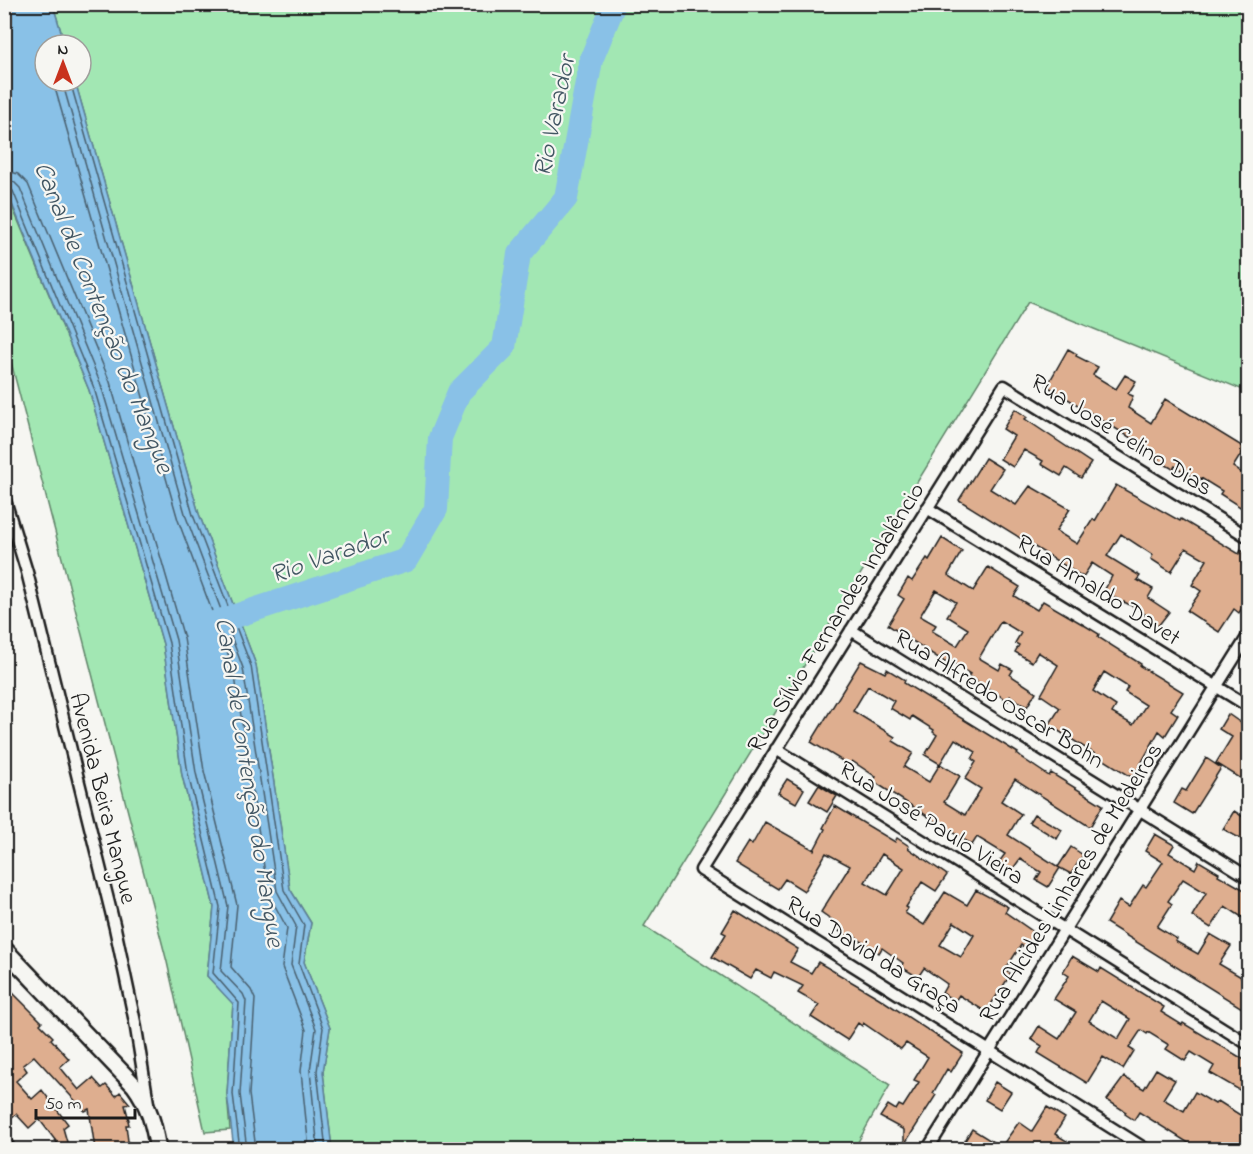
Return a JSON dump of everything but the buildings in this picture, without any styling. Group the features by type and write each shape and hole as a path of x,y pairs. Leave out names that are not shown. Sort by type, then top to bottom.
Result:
{"street":[{"name":"Rua Sílvio Fernandes Indalêncio","path":"701,870 1004,386"},
{"name":"Rua José Celino Dias","path":"1004,386 1248,537"},
{"name":"Avenida Beira Mangue","path":"4,497 27,572 115,928 135,1022 150,1112"},
{"name":"Rua Arnaldo Davet","path":"927,508 1248,706"},
{"name":"Rua Alfredo Oscar Bohn","path":"851,630 1248,877"},
{"name":"Rua Alcides Linhares de Medeiros","path":"927,1149 1248,636"},
{"name":"Rua José Paulo Vieira","path":"776,749 1248,1044"},
{"name":"Rua David da Graça","path":"701,870 1147,1149"},
{"path":"4,949 134,1084 150,1112 158,1149"},
{"path":"4,1142 11,1149"}],"green space":[{"path":"53,5 1248,5 1248,392 1028,302 644,926 890,1085 854,1149 332,1149 323,1072 330,1028 304,962 311,923 290,889 256,665 199,514 78,93 93,93 93,33 61,33"},
{"path":"4,187 89,390 163,644 182,775 214,907 207,976 233,1003 227,1094 230,1130 205,1132 167,962 5,339"}],"water":[{"name":"Canal de Contenção do Mangue","path":"4,5 53,5 61,33 33,33 33,93 78,93 199,514 256,665 290,889 311,923 304,962 330,1028 323,1072 332,1149 234,1149 227,1094 233,1004 207,976 214,907 182,775 163,644 89,390 5,187"}],"waterway":[{"name":"Rio Varador","path":"208,625 406,560 436,509 440,438 459,392 504,347 519,254 566,198 591,60 614,4"}]}
